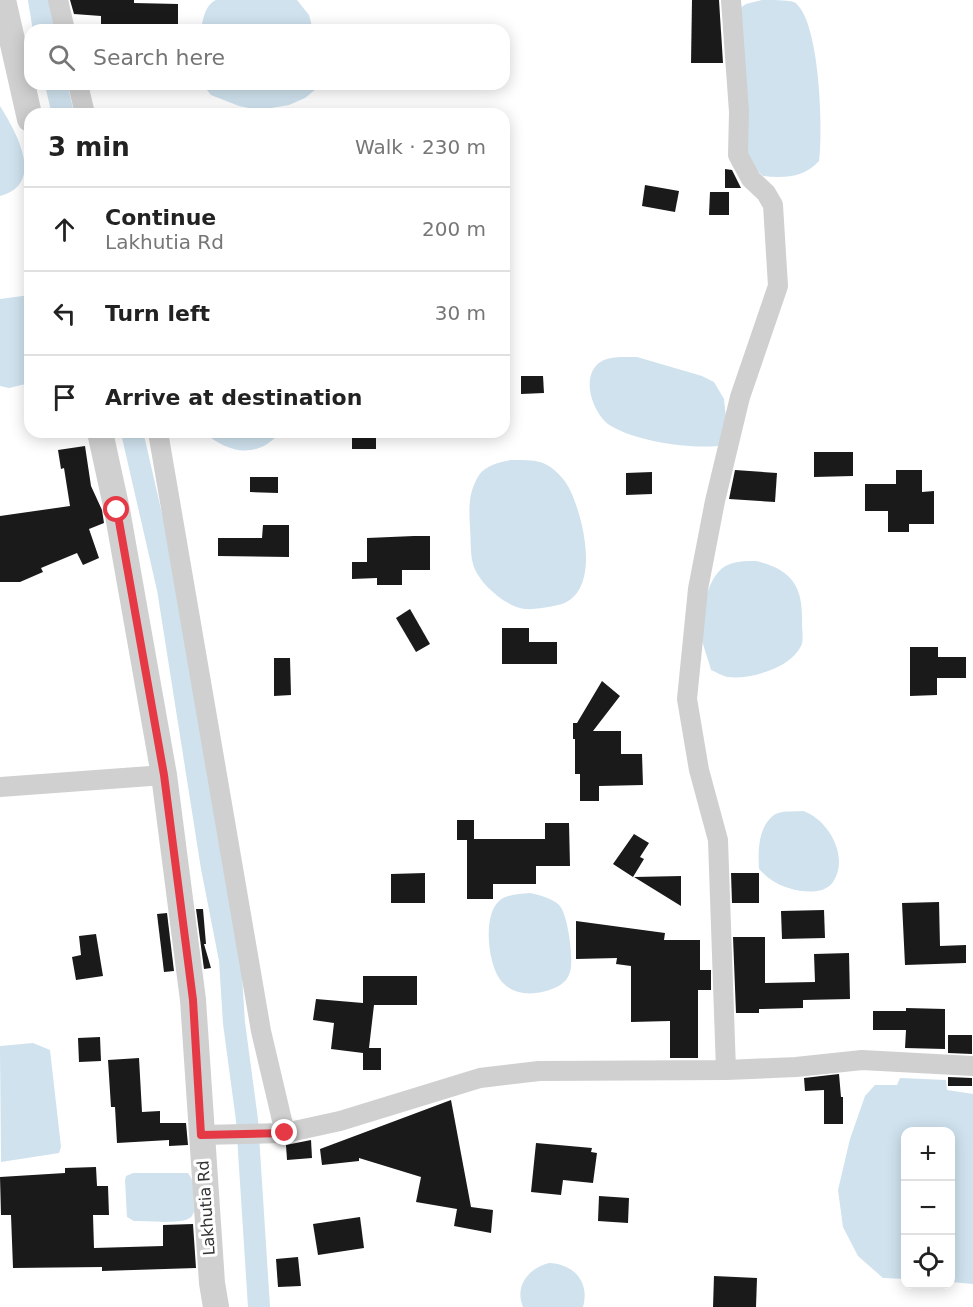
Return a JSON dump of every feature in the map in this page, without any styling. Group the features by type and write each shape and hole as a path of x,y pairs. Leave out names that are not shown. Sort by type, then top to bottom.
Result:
{"street":[{"path":"3,0 28,108"},
{"path":"58,0 64,24"},
{"path":"726,1070 718,840 699,770 687,699 698,589 715,501 740,397 778,286 772,205 766,193 752,179 738,155 739,112 731,0"},
{"path":"79,90 84,108"},
{"name":"Lakhutia Rd","path":"101,438 117,510 164,775 193,1000 212,1283 216,1307"},
{"path":"159,438 261,1030 285,1133"},
{"path":"0,787 164,775"},
{"path":"201,1135 285,1133 340,1121 480,1078 539,1071 726,1070 796,1067 862,1060 973,1066"}],"water":[{"path":"216,0 297,0 309,15 311,24 202,24 212,2"},
{"path":"762,0 794,2 803,12 814,51 820,102 819,161 807,171 793,176 763,176 748,162 737,10 746,4"},
{"path":"207,90 315,90 305,98 289,105 271,108 239,106 211,95"},
{"path":"0,106 19,143 24,169 22,181 14,190 0,196"},
{"path":"24,296 24,384 9,388 0,386 0,299"},
{"path":"616,357 637,357 702,376 714,382 724,399 727,427 718,446 678,445 648,440 611,426 604,420 598,412 591,393 591,374 604,360"},
{"path":"274,438 262,447 252,450 232,449 213,439"},
{"path":"511,460 534,461 550,467 565,482 574,500 586,551 585,568 582,584 574,596 562,604 544,608 518,608 494,593 481,579 473,564 469,514 473,488 479,475 489,466"},
{"path":"756,561 779,569 787,575 798,590 802,610 802,644 788,661 769,671 747,677 726,676 711,670 703,642 701,625 706,597 713,579 724,567 735,562"},
{"path":"803,811 812,815 828,830 838,851 838,872 833,882 828,887 812,892 795,890 779,884 759,869 760,840 769,820 780,812"},
{"path":"530,893 553,900 562,910 569,937 571,966 569,976 558,987 529,993 512,990 498,976 491,954 489,930 490,918 499,901 510,896"},
{"path":"33,1043 50,1050 61,1147 59,1153 1,1162 0,1046"},
{"path":"900,1078 946,1080 947,1090 973,1094 973,1284 955,1282 955,1127 901,1127 901,1279 883,1278 858,1256 843,1227 838,1190 850,1139 865,1096 875,1085 897,1085"},
{"path":"133,1173 188,1173 193,1181 194,1212 192,1216 183,1221 170,1222 134,1221 127,1217 125,1180 126,1176"},
{"path":"549,1263 566,1267 578,1276 584,1290 583,1307 523,1307 520,1292 525,1279 535,1269"}],"building":[{"path":"70,0 134,0 134,3 178,4 178,24 101,24 101,16 74,14"},
{"path":"692,0 719,0 723,63 691,63"},
{"path":"725,169 732,170 741,188 725,188"},
{"path":"645,185 679,191 675,212 642,206"},
{"path":"710,192 729,192 729,215 709,215"},
{"path":"521,376 543,376 544,393 521,394"},
{"path":"352,438 376,438 376,449 352,449"},
{"path":"85,446 91,486 102,510 104,523 89,529 99,558 83,565 77,553 41,568 43,572 20,582 0,582 0,516 70,506 64,468 61,469 58,450"},
{"path":"814,452 853,452 853,476 814,477"},
{"path":"735,470 777,473 775,502 729,499"},
{"path":"896,470 922,470 922,492 934,491 934,524 909,524 909,532 888,532 888,511 865,511 865,484 896,484"},
{"path":"652,472 652,494 626,495 626,473"},
{"path":"250,477 278,477 278,493 250,492"},
{"path":"263,525 289,525 289,557 218,556 218,538 262,538"},
{"path":"430,536 430,570 402,570 402,585 377,585 377,578 352,579 352,562 367,562 367,538"},
{"path":"410,609 430,644 416,652 396,618"},
{"path":"502,628 529,628 529,642 557,642 557,664 502,664"},
{"path":"910,647 938,647 938,657 966,657 966,678 937,678 937,695 910,696"},
{"path":"274,658 290,658 291,695 274,696"},
{"path":"602,681 620,696 593,731 621,731 621,754 642,754 643,785 599,786 599,801 580,801 580,774 575,774 573,723 577,723"},
{"path":"457,820 474,820 474,839 545,839 545,823 569,823 570,866 536,866 536,884 493,884 493,899 467,899 467,840 457,840"},
{"path":"634,834 649,843 640,857 644,859 633,877 613,864"},
{"path":"425,873 425,903 391,903 391,874"},
{"path":"731,873 759,873 759,903 732,903"},
{"path":"681,876 681,906 634,877"},
{"path":"939,902 940,946 966,945 966,963 905,965 902,903"},
{"path":"196,909 203,909 206,944 204,944 211,968 204,969"},
{"path":"824,910 825,938 782,939 781,911"},
{"path":"167,913 174,971 164,972 157,914"},
{"path":"576,921 665,933 664,940 700,940 700,970 711,970 711,990 698,990 698,1058 670,1058 670,1021 631,1022 631,966 616,964 617,958 576,959"},
{"path":"96,934 103,976 76,980 72,957 81,955 79,936"},
{"path":"733,937 765,937 765,983 815,982 814,954 849,953 850,999 803,1000 803,1008 759,1009 759,1013 736,1013"},
{"path":"363,976 417,976 417,1005 374,1005 369,1048 381,1048 381,1070 363,1070 363,1053 331,1049 334,1023 313,1020 316,999 363,1003"},
{"path":"906,1008 945,1009 945,1049 905,1048 906,1030 873,1030 873,1011 906,1011"},
{"path":"948,1035 972,1035 972,1054 948,1053"},
{"path":"100,1037 101,1061 79,1062 78,1038"},
{"path":"139,1058 142,1112 160,1111 160,1123 186,1123 188,1145 169,1146 169,1140 117,1143 115,1107 111,1107 108,1060"},
{"path":"839,1074 841,1097 843,1097 843,1124 824,1124 824,1090 805,1091 804,1078"},
{"path":"948,1077 972,1078 972,1086 948,1086"},
{"path":"451,1100 471,1207 493,1210 491,1233 454,1226 457,1209 416,1202 421,1177 359,1158 359,1161 322,1165 320,1149"},
{"path":"311,1140 312,1158 287,1160 286,1145"},
{"path":"536,1143 592,1148 591,1152 597,1153 593,1183 563,1180 561,1195 531,1192"},
{"path":"96,1167 97,1186 108,1186 109,1215 93,1215 94,1248 163,1246 163,1225 193,1224 196,1268 102,1271 102,1267 13,1268 11,1215 1,1215 0,1177 65,1173 65,1168"},
{"path":"599,1196 629,1198 628,1223 598,1221"},
{"path":"360,1217 364,1248 318,1255 313,1224"},
{"path":"298,1257 301,1286 278,1287 276,1259"},
{"path":"714,1276 757,1278 756,1307 713,1307"}],"waterway":[{"path":"39,0 43,24"},
{"path":"57,90 62,108"},
{"path":"133,438 168,589 212,868 230,960 234,1023 247,1120 259,1307"}],"route":[{"path":"117,510 164,775 193,1000 201,1135 285,1133"}]}
